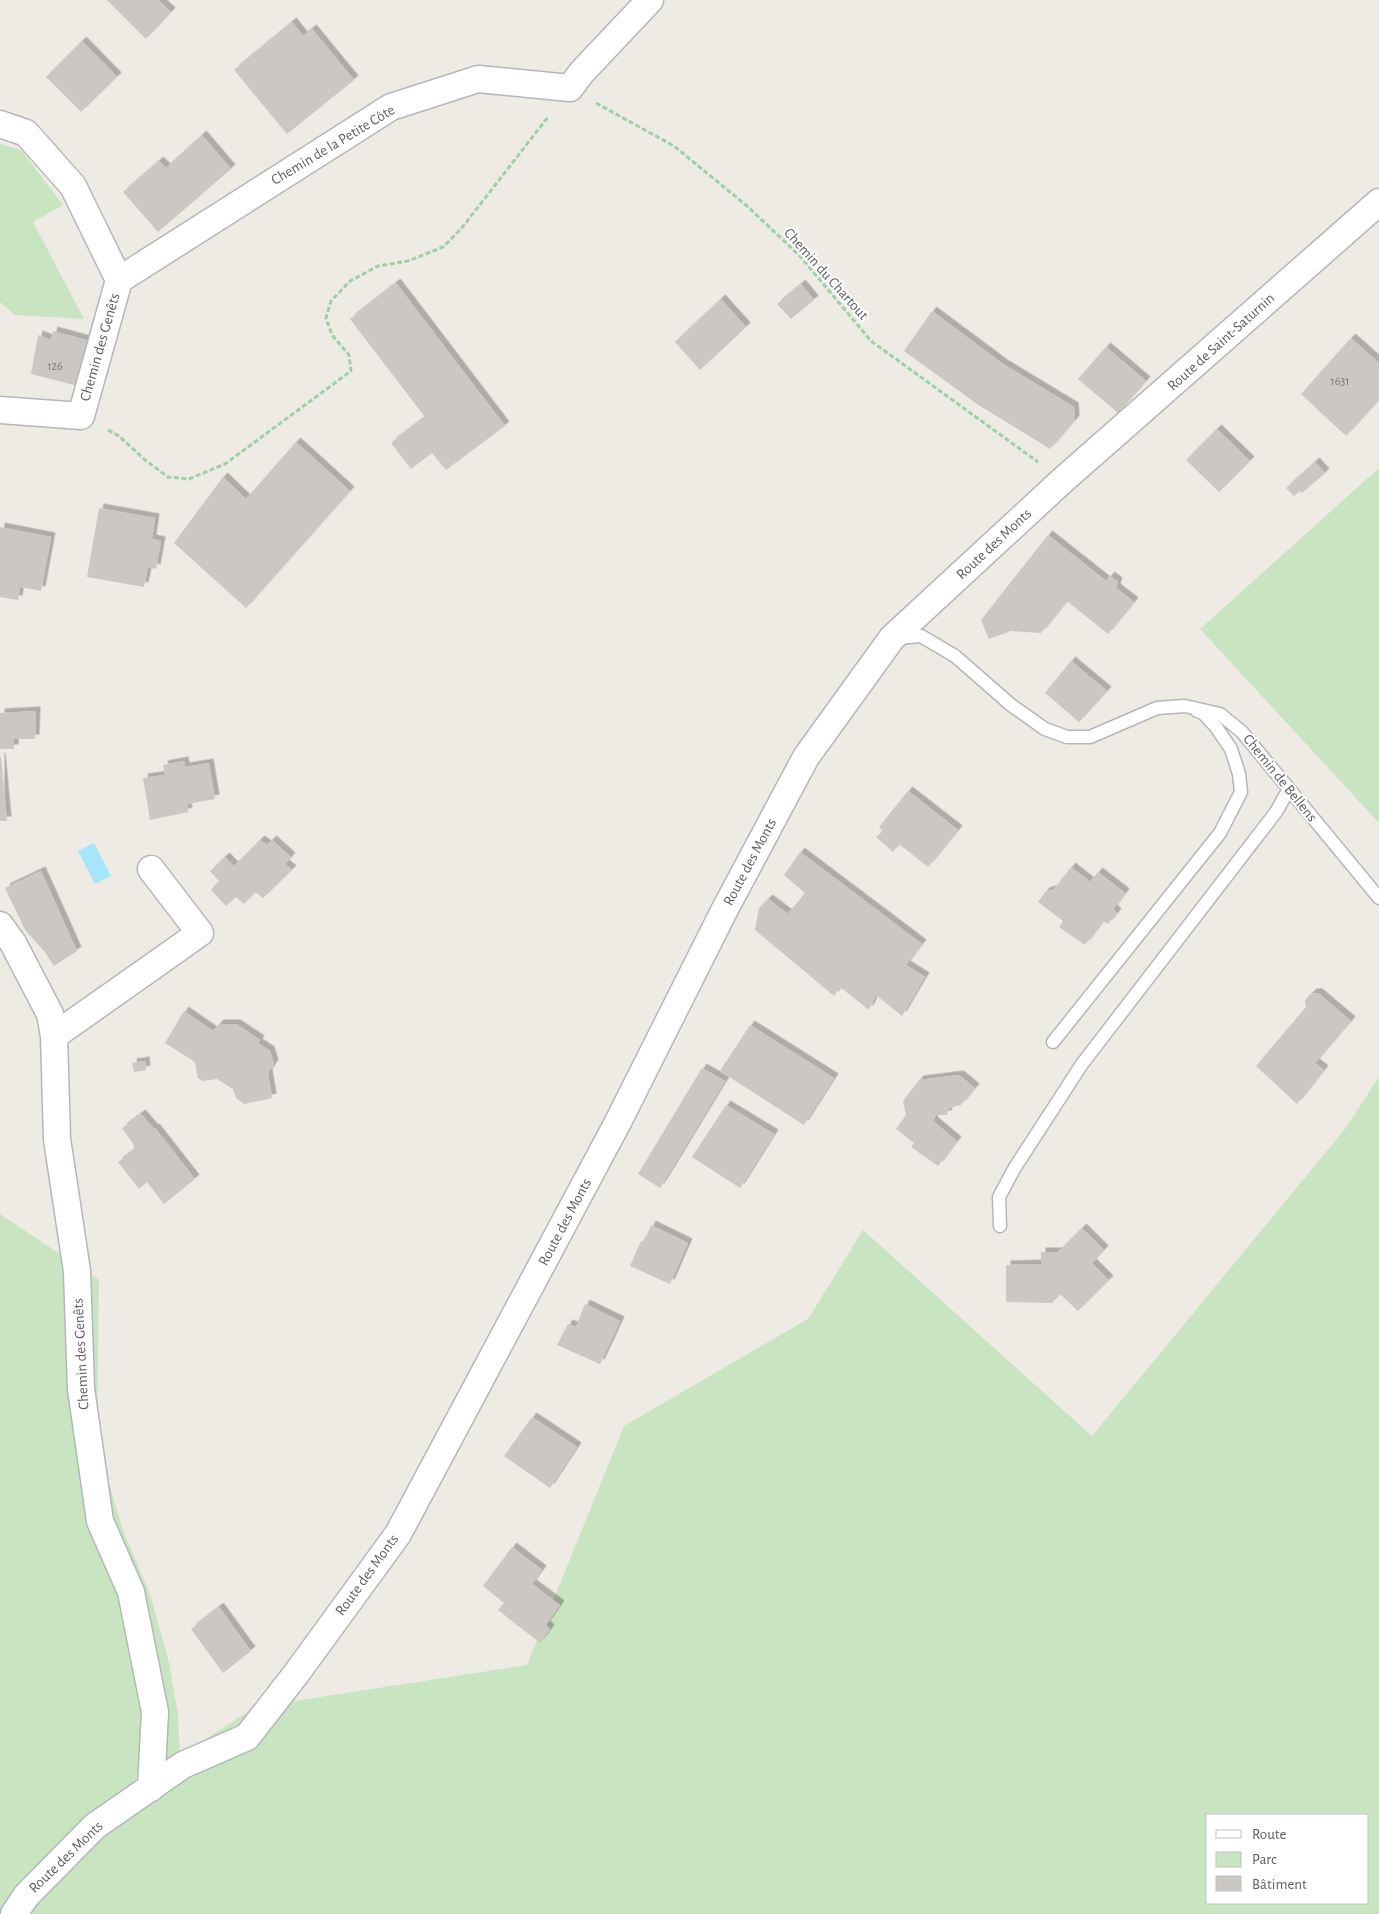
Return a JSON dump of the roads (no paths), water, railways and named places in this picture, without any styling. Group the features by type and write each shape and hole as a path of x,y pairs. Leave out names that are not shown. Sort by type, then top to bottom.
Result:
{"street":[{"name":"Chemin de la Petite Côte","path":"119,280 391,108 478,79 570,88 582,72 650,0"},
{"name":"Chemin des Genêts","path":"0,124 26,133 73,186 119,280 81,416 0,410"},
{"name":"Route de Saint-Saturnin","path":"1062,480 1379,202"},
{"name":"Route des Monts","path":"14,1914 26,1896 95,1826 183,1765 247,1737 296,1674 398,1534 608,1140 725,910 806,757 892,638 1062,480"},
{"path":"54,1036 200,933 151,868"},
{"name":"Chemin des Genêts","path":"0,926 12,944 50,1014 54,1036 57,1139 77,1271 81,1389 100,1521 131,1592 155,1712 151,1788"}],"lane":[{"name":"Chemin de Bellens","path":"892,638 921,636 955,656 1045,729 1067,737 1090,737 1157,708 1185,706 1220,714 1242,732 1379,898"},
{"path":"1053,1042 1220,833 1241,792 1239,774 1231,748 1203,713 1185,706"},
{"path":"1000,1226 999,1197 1014,1169 1077,1072 1276,812 1289,789"}],"water":[{"path":"94,843 111,876 95,884 78,851"}]}
